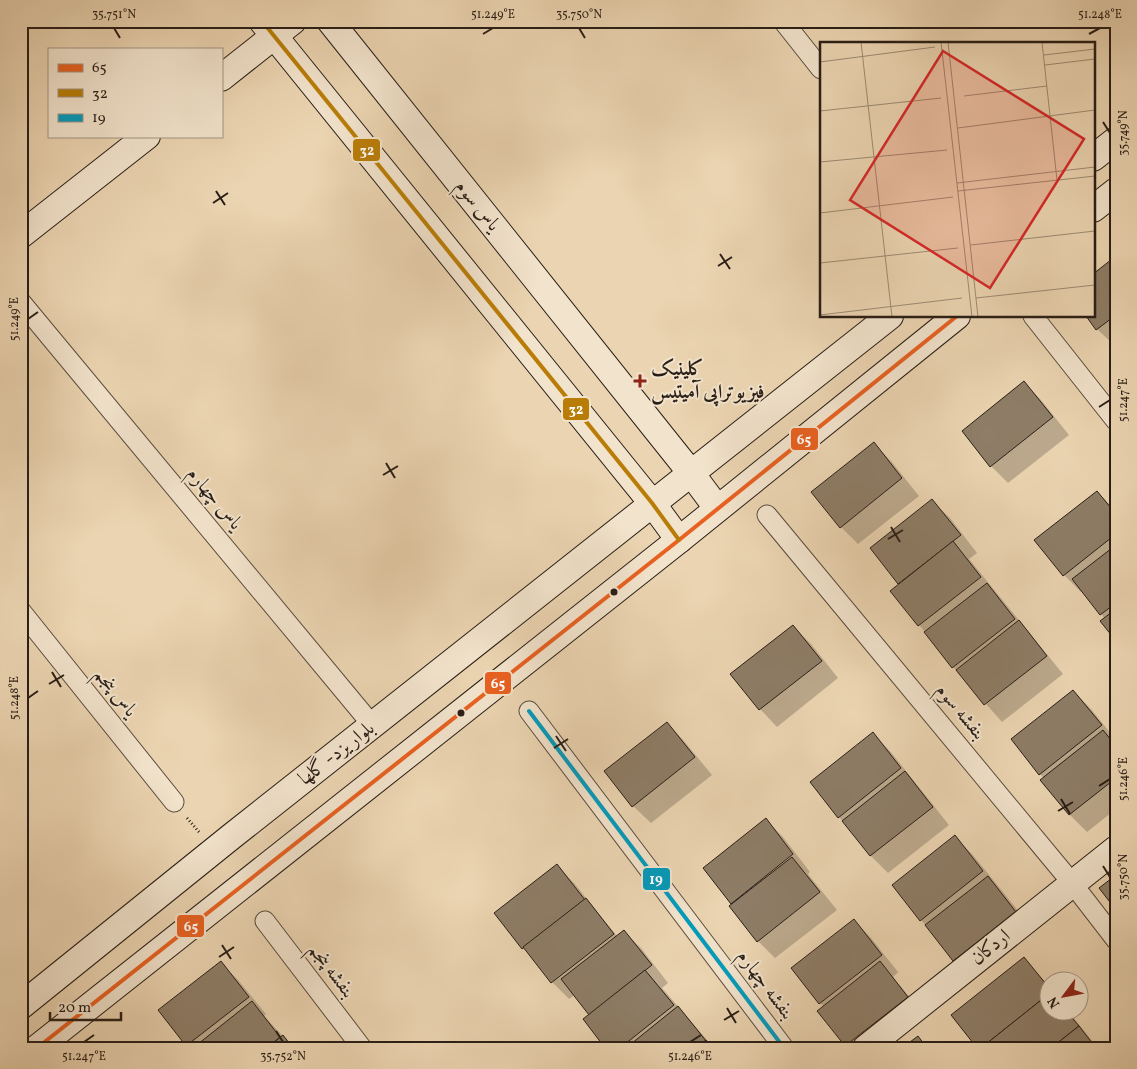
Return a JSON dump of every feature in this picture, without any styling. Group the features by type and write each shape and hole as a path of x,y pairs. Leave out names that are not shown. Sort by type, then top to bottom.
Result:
{"main road":[{"name":"یاس سوم","path":"330,21 691,472 717,508"},
{"path":"222,77 276,26 652,503 679,540"},
{"path":"21,235 144,138"},
{"path":"1094,157 1116,140"},
{"path":"1094,208 1116,191"},
{"path":"691,472 887,318"},
{"path":"37,1048 679,540 955,318"},
{"name":"بلوار یزد- گلها","path":"21,1006 691,472"},
{"name":"اردکان","path":"866,1048 1116,849"}],"street":[{"path":"783,21 820,68"},
{"name":"یاس چهارم","path":"21,302 373,726"},
{"path":"1035,318 1116,421"},
{"name":"بنفشه سوم","path":"767,515 1072,883 1116,940"},
{"name":"یاس پنجم","path":"21,611 174,802"},
{"name":"بنفشه چهارم","path":"529,711 784,1048"},
{"name":"بنفشه پنجم","path":"265,921 362,1048"}],"path":[{"path":"174,802 214,851"}],"building":[{"path":"1116,256 1116,315 1096,330 1087,318 1094,318 1094,273"},
{"path":"1024,381 1053,417 990,467 962,431"},
{"path":"874,442 902,478 840,528 811,492"},
{"path":"1097,491 1116,514 1116,534 1063,576 1034,540"},
{"path":"932,499 961,535 898,584 870,548"},
{"path":"953,541 981,577 918,626 890,591"},
{"path":"1116,545 1116,603 1100,615 1072,579"},
{"path":"987,583 1015,619 952,668 924,632"},
{"path":"1116,609 1116,641 1100,621"},
{"path":"1019,620 1047,656 984,705 956,670"},
{"path":"793,625 822,661 759,710 730,674"},
{"path":"1073,690 1102,725 1039,775 1011,739"},
{"path":"667,722 695,757 632,807 604,771"},
{"path":"1103,730 1116,746 1116,778 1069,815 1040,780"},
{"path":"873,732 901,768 838,818 810,782"},
{"path":"905,771 933,807 870,856 842,821"},
{"path":"766,818 793,854 731,904 703,868"},
{"path":"955,835 983,871 920,921 892,885"},
{"path":"792,857 820,892 757,942 729,906"},
{"path":"557,864 585,900 522,949 494,913"},
{"path":"1116,875 1116,910 1099,888"},
{"path":"988,876 1016,912 953,961 925,925"},
{"path":"586,898 614,934 551,983 523,947"},
{"path":"854,919 882,955 819,1004 791,968"},
{"path":"624,930 652,965 589,1015 561,979"},
{"path":"1024,957 1040,977 1040,1001 981,1048 977,1048 951,1015"},
{"path":"221,961 249,997 186,1046 158,1010"},
{"path":"880,961 908,997 845,1046 817,1011"},
{"path":"645,970 674,1005 620,1048 605,1048 583,1019"},
{"path":"252,1001 280,1037 267,1048 193,1048"},
{"path":"1040,1001 1040,1022 1076,1022 1079,1026 1051,1048 981,1048"},
{"path":"678,1006 707,1042 699,1048 626,1048"},
{"path":"1079,1026 1096,1048 1051,1048"},
{"path":"283,1035 293,1048 267,1048"},
{"path":"918,1036 927,1048 902,1048"},
{"path":"706,1040 712,1048 695,1048"}],"transit line":[{"name":"32","path":"262,21 652,503 679,540"},
{"name":"65","path":"37,1048 679,540 955,318"},
{"name":"19","path":"529,711 784,1048"}],"place":[{"name":"کلینیک فیزیوتراپی آمیتیس","path":"640,381"}]}
